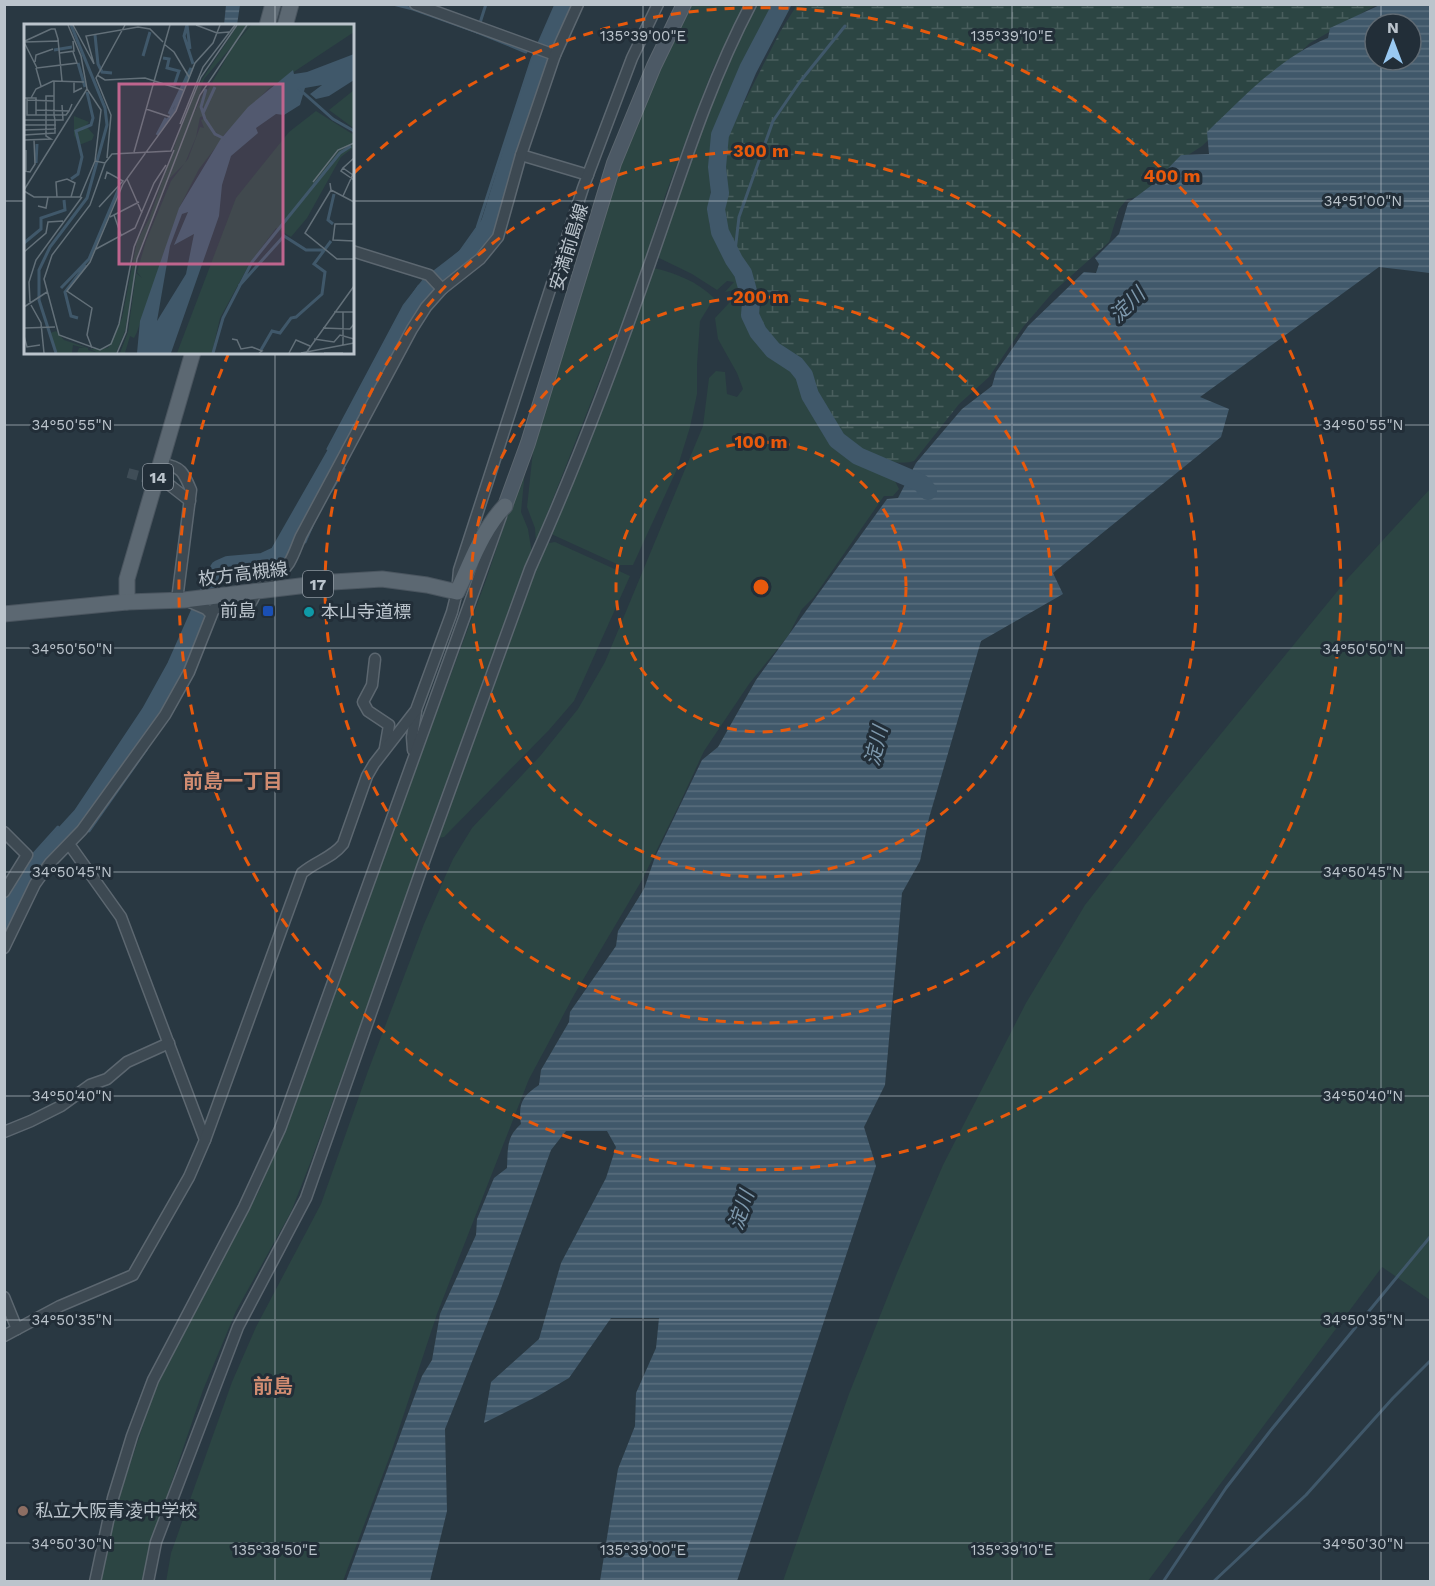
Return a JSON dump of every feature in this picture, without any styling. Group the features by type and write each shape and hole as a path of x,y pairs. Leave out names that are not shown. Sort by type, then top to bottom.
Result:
{"main road":[{"path":"268,24 273,4"},
{"path":"286,24 291,4"},
{"name":"安満前島線","path":"505,506 528,443 614,163 654,66 684,4"},
{"name":"14","path":"127,602 127,579 192,354"},
{"path":"457,592 495,516 505,506"},
{"name":"枚方高槻線","path":"4,614 127,602 181,600 333,582 382,579 457,592"}],"street":[{"path":"415,4 555,55"},
{"path":"4,948 35,884 50,863 88,822 165,715 189,672 214,609 249,603 255,592 289,564 301,536 426,307 442,289 480,259 498,237 521,155 555,55 578,4"},
{"path":"414,757 412,736 416,710 452,612 459,570 588,175 632,58 658,4"},
{"path":"148,1581 156,1542 238,1327 306,1198 530,569 622,339 708,96 751,4"},
{"path":"521,155 588,175"},
{"path":"354,252 429,275 442,289"},
{"path":"162,464 174,466 185,475 191,490 181,600 206,609 211,614"},
{"path":"167,483 190,501"},
{"path":"95,1581 113,1498 132,1436 153,1380 244,1207 280,1130 505,506"},
{"path":"375,659 372,685 363,702 368,711 389,725 384,751"},
{"path":"4,1336 60,1306 133,1275 189,1177 205,1140 302,873 337,852 343,843 367,776 416,710"},
{"path":"4,832 27,855 4,891"},
{"path":"69,844 121,917 205,1140"},
{"path":"16,874 35,884"},
{"path":"4,1132 61,1106 90,1085 107,1079 127,1062 169,1043"},
{"path":"4,1298 17,1329"}],"green space":[{"path":"691,5 744,5 712,71 665,196 639,280 536,542 535,528 527,507 535,432 618,170 651,86"},
{"path":"757,5 775,7 738,80 717,136 711,182 709,224 726,260 745,279 744,288 725,292 734,282 727,281 717,290 692,274 657,257 706,112 732,52"},
{"path":"797,5 1376,5 1310,43 1202,146 1185,157 1152,194 1127,199 1119,209 1109,242 1053,292 1023,327 989,377 959,404 914,461 906,462 887,461 868,455 851,445 834,427 821,407 806,365 794,355 773,346 764,335 755,313 761,307 761,300 749,268 729,243 717,216 725,192 724,142 780,32"},
{"path":"654,268 686,279 714,298 700,321 697,394 677,469 633,565 619,565 549,533"},
{"path":"730,302 745,308 749,330 800,378 825,433 842,451 875,468 879,474 893,477 899,489 893,496 884,496 814,597 802,609 788,636 749,684 704,751 642,880 574,995 529,1079 437,1314 391,1453 343,1581 166,1582 171,1553 232,1382 256,1327 321,1204 368,1071 424,924 453,859 472,828 541,755 578,709 605,662 703,426 709,378 716,371 725,372 727,394 737,397 743,389 718,339 715,318"},
{"path":"526,460 521,512 528,529 532,554 311,1161 291,1212 236,1311 203,1390 160,1516 144,1581 100,1582 117,1504 156,1386 260,1189 486,580"},
{"path":"1430,489 1430,1300 1382,1267 1148,1581 783,1581 849,1394 897,1273 943,1165 1026,1003 1085,905 1167,800 1349,577"},
{"path":"555,542 630,576 574,701 549,730 444,837 438,838 543,544"}],"water":[{"name":"淀川","path":"1382,4 1430,5 1430,273 1379,267 1200,397 1229,409 1221,437 1053,573 1063,594 981,641 929,818 920,861 902,893 885,1085 864,1127 876,1166 737,1581 600,1581 618,1469 635,1426 636,1393 656,1348 659,1318 611,1318 569,1378 484,1423 491,1382 539,1339 561,1263 606,1178 616,1147 607,1131 566,1131 551,1150 499,1294 445,1429 447,1511 430,1581 346,1581 422,1376 432,1360 440,1314 476,1235 477,1219 494,1178 507,1168 509,1144 521,1124 522,1101 539,1085 541,1070 569,1022 570,1012 616,946 618,931 644,889 655,857 702,760 718,747 756,680 887,499 898,498 916,463 962,409 992,386 996,372 1028,326 1084,272 1096,273 1099,264 1095,258 1119,234 1128,203 1152,185 1181,155 1209,154 1207,132 1278,67 1328,38 1330,28 1363,13 1363,72 1423,72 1423,12 1365,12"},
{"path":"226,5 240,5 237,24 224,24"}],"waterway":[{"path":"393,4 477,32"},
{"path":"479,26 486,4"},
{"path":"328,449 404,306 425,279 460,252 477,228 532,59 556,4"},
{"path":"4,921 29,873 82,815 150,713 176,666 219,569 228,565 263,562 278,555 347,434 411,311 424,292 473,251 490,223 541,59 565,4"},
{"path":"782,4 748,69 720,135 717,167 720,193 716,209 720,232 743,273 751,302 750,315 758,332 773,350 796,365 804,375 810,395 837,440 858,456 921,483 928,491"},
{"path":"734,260 739,217 773,121 799,83 845,26"},
{"path":"477,32 526,52"},
{"path":"331,491 344,469"},
{"path":"305,542 312,526"},
{"path":"89,831 146,750"},
{"path":"31,857 58,827"},
{"path":"1163,1582 1226,1488 1430,1237"},
{"path":"1213,1582 1306,1495 1393,1398 1430,1361"}],"tunnel":[{"path":"128,473 161,482"}],"place":[{"name":"前島","path":"268,611"},
{"name":"本山寺道標","path":"309,612"},
{"name":"私立大阪青凌中学校","path":"23,1511"}],"district":[{"name":"前島一丁目","path":"233,781"},
{"name":"前島","path":"273,1386"}]}
